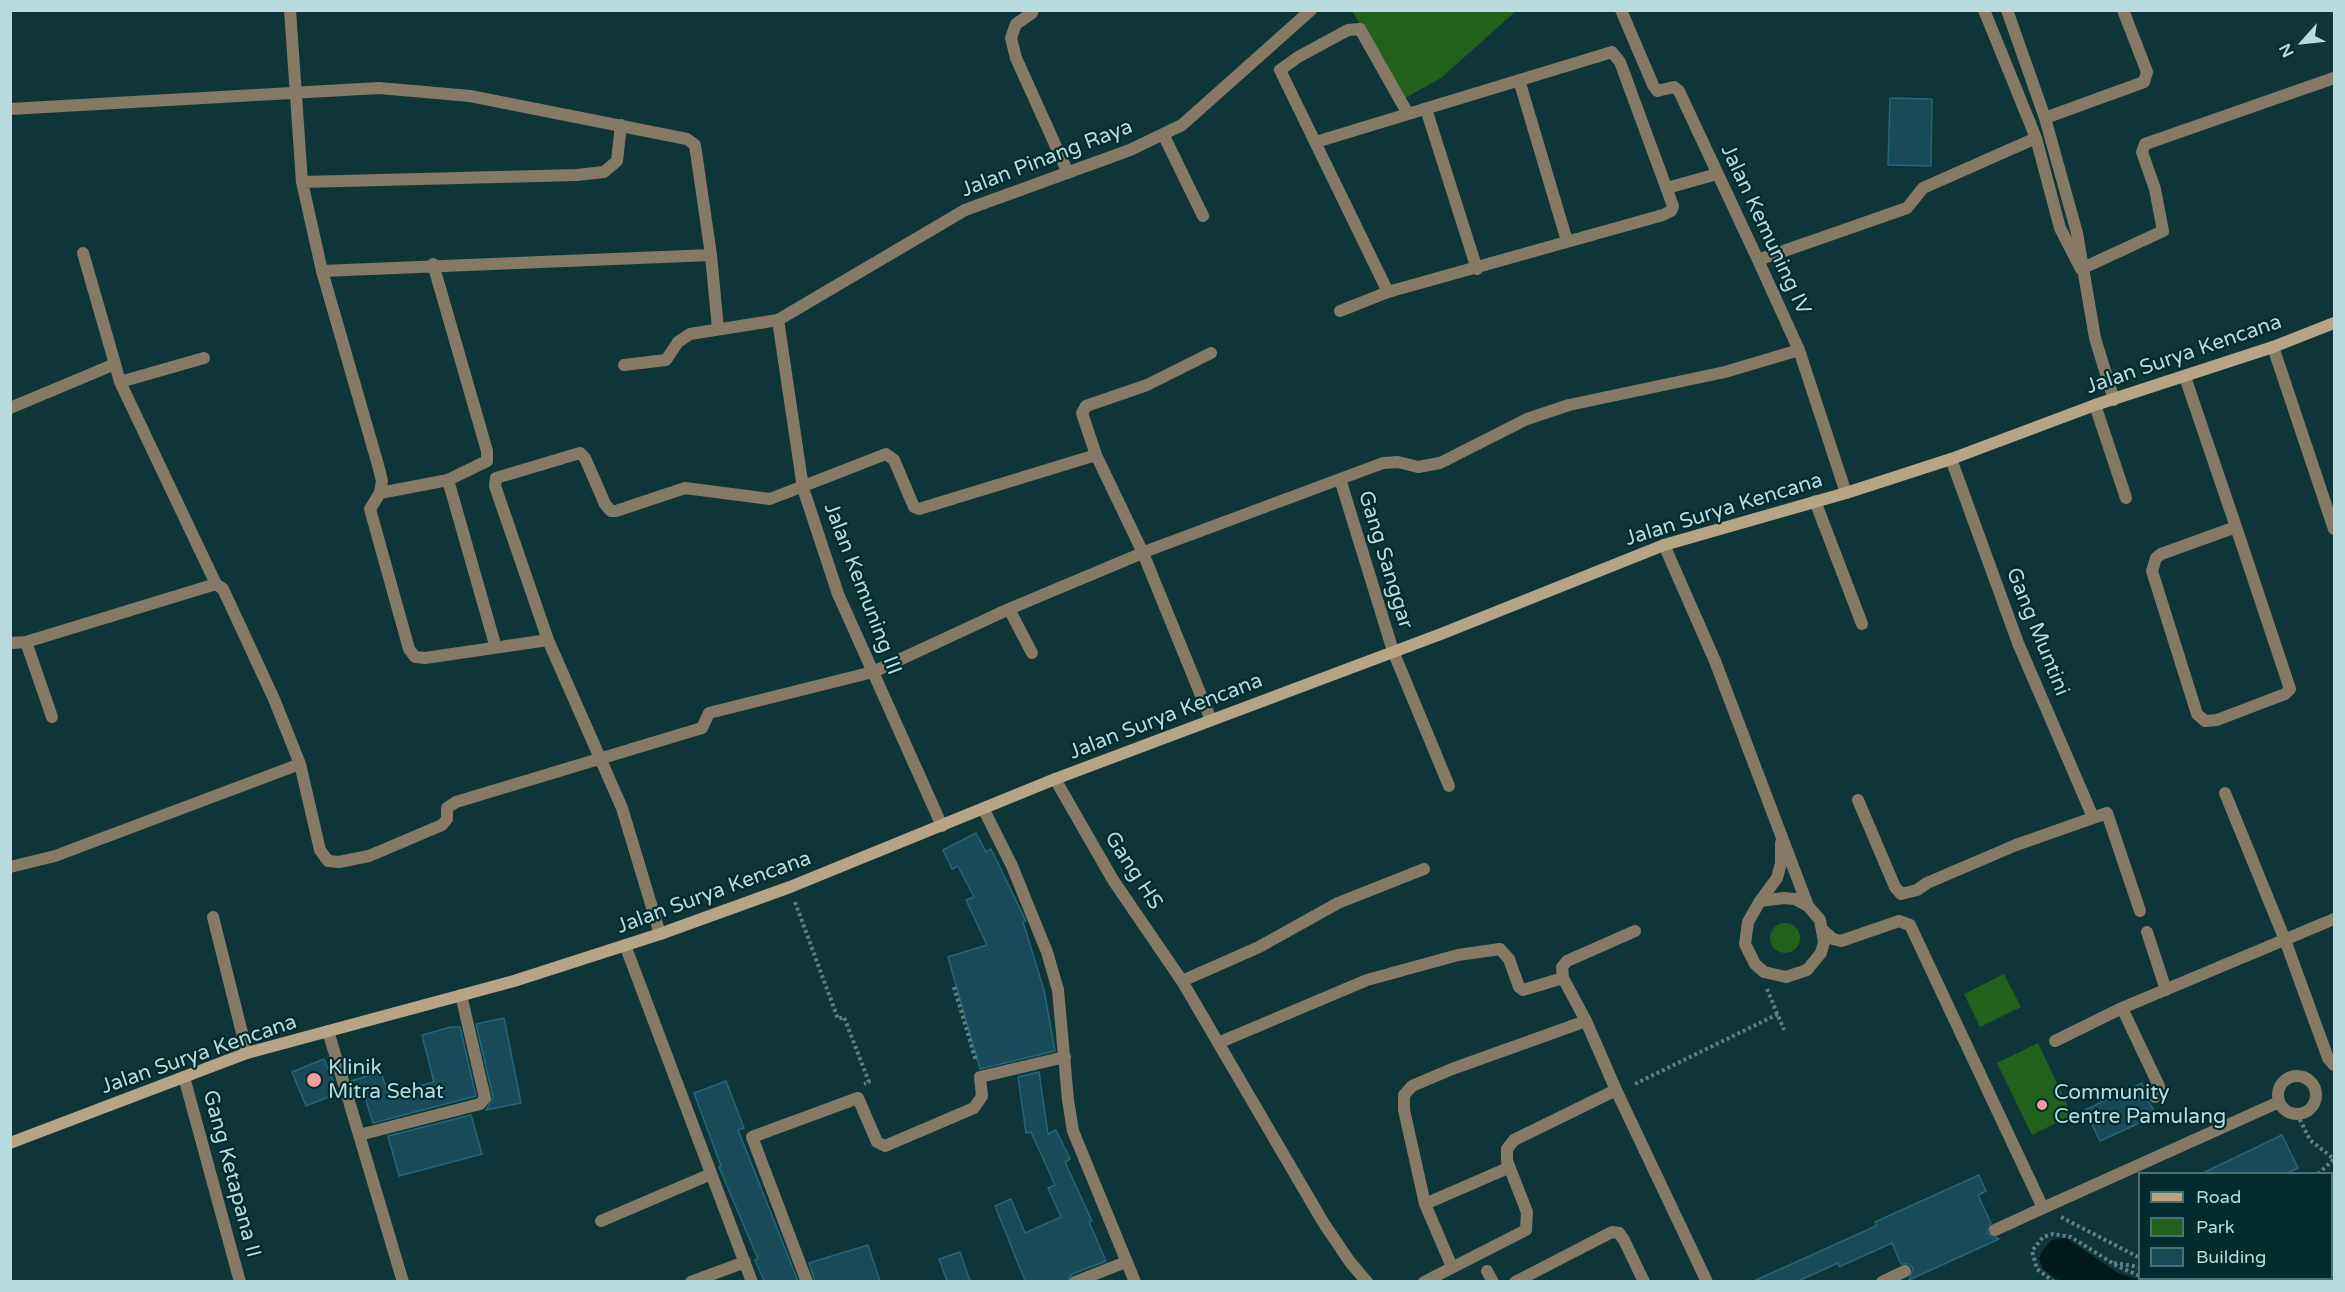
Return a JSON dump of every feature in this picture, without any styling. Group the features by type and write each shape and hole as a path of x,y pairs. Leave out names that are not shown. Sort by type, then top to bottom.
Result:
{"main road":[{"name":"Jalan Surya Kencana","path":"10,1143 248,1053 461,996 660,934 790,887 984,810 1055,779 1393,651 1664,544 1846,493 1951,459 2095,405 2273,347 2334,322"}],"street":[{"path":"290,10 302,182 322,271 382,482 380,493 370,509 409,649 415,657 425,658 548,640"},
{"name":"Jalan Pinang Raya","path":"778,320 952,217 1130,150 1182,124 1311,10"},
{"name":"Jalan Kemuning IV","path":"1621,10 1657,91 1674,87 1679,91 1758,260 1799,350 1846,493"},
{"path":"1984,10 2036,138 2060,228 2081,269"},
{"path":"2007,10 2045,118 2077,233 2081,269 2095,338 2114,400"},
{"path":"2045,118 2144,82 2147,72 2123,10"},
{"path":"1032,14 1016,24 1011,38 1068,173"},
{"path":"1388,292 1316,142 1286,88 1280,70 1298,57 1351,29 1362,32 1408,114"},
{"path":"1316,142 1602,53 1615,55 1672,206 1669,212 1388,292 1340,311"},
{"path":"2081,269 2163,231 2155,189 2142,152 2145,144 2334,78"},
{"path":"1519,80 1567,241"},
{"path":"10,108 379,88 470,96 687,139 694,145 711,255 718,329"},
{"path":"1426,109 1477,268"},
{"path":"302,182 577,175 604,172 617,162 621,125"},
{"path":"1162,134 1203,216"},
{"path":"1758,260 1907,208 1923,188 2036,138"},
{"path":"1667,188 1717,174"},
{"path":"83,253 120,382 216,584 223,589 274,699 300,764 320,850 328,861 339,862 369,856 442,825 447,819 447,808 456,802 702,728 709,712 873,672 1009,609 1143,553 1383,463 1398,462 1418,467 1440,463 1527,419 1569,405 1725,372 1799,350"},
{"path":"322,271 433,264 711,255"},
{"path":"380,493 448,480 483,465 487,457 433,264"},
{"path":"624,364 666,360 683,337 778,320"},
{"name":"Jalan Kemuning III","path":"778,320 802,488 838,594 942,826"},
{"path":"2273,347 2334,528"},
{"path":"1210,720 1143,553 1096,455 1083,412 1084,408 1147,385 1211,353"},
{"path":"120,382 204,358"},
{"path":"10,408 115,364"},
{"path":"2185,377 2236,527 2290,689 2285,694 2217,720 2205,721 2197,714 2152,571 2156,558 2161,554 2236,527"},
{"path":"2095,405 2126,498"},
{"path":"660,934 622,808 602,757 548,640 494,481 499,476 580,453 585,458 605,504 611,511 685,488 759,500 770,499 886,454 894,460 914,507 919,508 1096,455"},
{"name":"Gang Muntini","path":"1951,459 2018,643 2093,817"},
{"name":"Gang Sanggar","path":"1340,479 1393,651 1449,786"},
{"path":"448,480 494,641"},
{"path":"1815,501 1862,624"},
{"path":"1664,544 1715,661 1776,826 1809,906 1820,920 1824,931 1821,953 1807,970 1786,977 1764,972 1755,964 1745,944 1748,922 1760,901 1770,891 1781,863 1782,848 1776,826"},
{"path":"10,643 26,642 216,584"},
{"path":"1009,609 1032,653"},
{"path":"26,642 52,717"},
{"path":"10,867 56,856 300,764"},
{"name":"Gang HS","path":"1055,779 1113,880 1182,981 1323,1222 1350,1262 1367,1281"},
{"path":"2225,793 2285,940 2328,1058 2334,1065"},
{"path":"1858,800 1895,887 1901,894 1917,890 2016,845 2093,817 2108,814 2140,911"},
{"path":"984,810 1016,875 1047,952 1058,990 1068,1100 1074,1131 1134,1281"},
{"path":"1182,981 1259,947 1338,903 1424,869"},
{"path":"1760,901 1795,899 1809,906"},
{"path":"213,917 248,1053"},
{"path":"2055,1041 2122,1008 2334,919"},
{"path":"1824,931 1833,939 1841,941 1899,921 1910,925 2043,1208"},
{"path":"1635,931 1567,961 1562,967 1563,978 1586,1021 1616,1090 1707,1281"},
{"path":"2147,932 2166,990"},
{"path":"625,945 752,1281"},
{"path":"1218,1043 1367,980 1424,963 1494,948 1500,949 1507,956 1521,989 1563,978"},
{"path":"359,1135 480,1104 485,1098 461,996"},
{"path":"2122,1008 2159,1086 2159,1093 2154,1097"},
{"path":"1452,1267 1425,1204 1404,1110 1404,1095 1412,1086 1452,1069 1586,1021"},
{"path":"328,1031 403,1281"},
{"path":"807,1281 752,1137 858,1098 877,1142 885,1146 974,1108 982,1096 980,1077 1065,1057"},
{"name":"Gang Ketapana II","path":"184,1077 240,1281"},
{"path":"2290,1077 2304,1077 2310,1082 2316,1095 2310,1108 2297,1114 2283,1108 2279,1102 2279,1087 2290,1077"},
{"path":"1424,1281 1526,1230 1527,1212 1508,1168 1507,1149 1514,1140 1616,1090"},
{"path":"1995,1230 2279,1102"},
{"path":"1425,1204 1508,1168"},
{"path":"601,1221 711,1174"},
{"path":"1515,1281 1612,1232 1619,1233 1624,1240 1644,1281"},
{"path":"1075,1281 1126,1262"},
{"path":"691,1281 745,1263"},
{"path":"1882,1281 1905,1271"}],"path":[{"path":"790,887 838,1019 844,1017 869,1082 854,1089 858,1098"},
{"path":"1764,972 1766,985 1784,1030"},
{"path":"954,987 980,1077"},
{"path":"1635,1084 1778,1014"},
{"path":"2297,1114 2310,1140 2334,1159 2319,1172"},
{"path":"2062,1219 2138,1257"},
{"path":"2054,1281 2037,1269 2032,1251 2043,1237 2053,1234 2071,1237 2112,1263 2138,1276"},
{"path":"2112,1263 2138,1267"}],"green space":[{"path":"1352,11 1516,11 1441,78 1405,98"},
{"path":"1785,923 1795,928 1800,938 1795,948 1785,953 1775,948 1770,938 1775,928"},
{"path":"2004,974 2021,1007 1980,1027 1964,994"},
{"path":"2038,1043 2072,1115 2032,1135 1997,1063"}],"water":[{"path":"2066,1238 2118,1273 2142,1281 2062,1282 2043,1269 2039,1259 2052,1240"},
{"path":"2302,1280 2303,1281 2182,1281"}],"building":[{"path":"1890,98 1932,99 1931,166 1888,165"},
{"path":"976,833 986,852 991,849 1026,921 1023,922 1044,990 1055,1051 980,1069 948,957 987,945 966,900 974,897 958,866 952,869 943,850"},
{"path":"504,1018 521,1103 486,1110 493,1097 476,1024"},
{"path":"451,1027 460,1027 476,1096 373,1123 365,1097 357,1099 351,1081 381,1072 388,1094 434,1082 422,1035"},
{"name":"Klinik Mitra Sehat","path":"324,1059 338,1093 306,1106 292,1072"},
{"path":"1039,1072 1048,1134 1056,1130 1070,1159 1065,1162 1092,1221 1089,1222 1106,1261 1072,1274 1067,1281 1025,1281 995,1206 1011,1199 1025,1233 1061,1217 1048,1188 1055,1185 1031,1132 1026,1133 1018,1077"},
{"path":"726,1081 744,1128 738,1130 798,1281 764,1281 755,1260 758,1259 719,1167 721,1166 694,1093"},
{"path":"2142,1083 2147,1100 2157,1115 2100,1141 2085,1110"},
{"path":"471,1115 482,1154 399,1176 388,1136"},
{"path":"2282,1135 2298,1168 2289,1172 2205,1172"},
{"path":"1979,1175 1986,1191 1978,1195 1991,1223 1987,1233 1999,1239 1909,1280 1913,1268 1909,1264 1901,1264 1892,1243 1839,1267 1838,1263 1798,1281 1754,1281 1876,1226 1875,1222"},
{"path":"868,1245 880,1281 815,1281 809,1263"},
{"path":"960,1252 970,1281 947,1281 939,1259"}],"place":[{"name":"Klinik Mitra Sehat","path":"314,1080"},
{"name":"Community Centre Pamulang","path":"2042,1105"}]}
